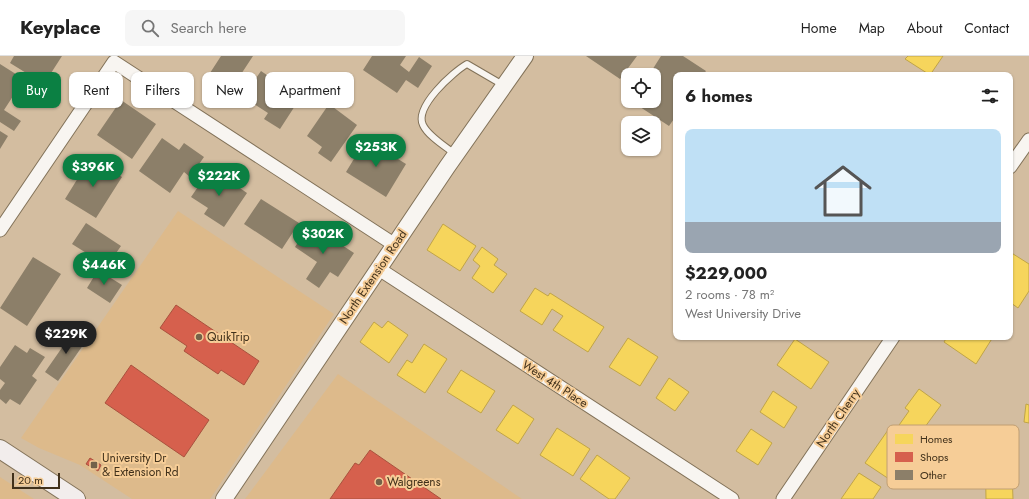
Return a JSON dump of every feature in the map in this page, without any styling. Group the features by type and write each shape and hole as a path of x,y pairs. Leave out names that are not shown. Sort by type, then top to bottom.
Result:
{"main road":[{"path":"0,449 76,499"}],"street":[{"name":"North Extension Road","path":"224,499 456,155 525,56"},
{"path":"0,230 114,62 395,245"},
{"path":"1013,163 1029,140"},
{"name":"West 4th Place","path":"379,269 732,499"},
{"name":"North Cherry","path":"783,499 891,340"}],"lane":[{"path":"456,155 430,134 422,125 422,117 425,107 448,78 467,64 504,86"}],"shaded area":[{"path":"178,211 334,314 210,499 132,499 80,465 39,448 21,438"},
{"path":"338,374 522,499 245,499"},
{"path":"0,477 34,499 0,499"}],"building: Homes":[{"path":"908,56 943,56 932,72 925,72 905,59"},
{"path":"443,224 476,246 460,271 427,250"},
{"path":"482,247 498,259 494,265 507,274 493,293 472,278 480,266 473,260"},
{"path":"1013,254 1029,264 1029,291 1018,308 1013,304"},
{"path":"535,288 548,296 550,293 604,327 588,352 553,330 563,316 552,309 542,325 520,311"},
{"path":"388,321 408,335 389,363 360,342 374,322 382,328"},
{"path":"628,338 658,357 640,386 609,367"},
{"path":"794,340 829,362 811,389 777,365"},
{"path":"945,340 991,340 976,364 944,342"},
{"path":"424,344 447,359 425,393 397,375 407,360 412,363"},
{"path":"461,370 495,391 481,413 447,392"},
{"path":"669,378 689,392 675,411 656,398"},
{"path":"919,389 941,405 926,425 899,425 909,411 905,408"},
{"path":"773,391 797,407 784,428 760,412"},
{"path":"1026,404 1029,405 1029,423 1024,422"},
{"path":"513,405 534,419 518,444 496,430"},
{"path":"557,428 590,449 573,476 540,455"},
{"path":"751,429 772,443 758,465 736,451"},
{"path":"887,431 887,478 865,463"},
{"path":"597,455 630,478 615,499 609,499 580,479"},
{"path":"859,473 881,487 873,499 841,499"},
{"path":"986,489 1013,489 1013,499 986,499"}],"building: Shops":[{"name":"QuikTrip","path":"176,305 259,361 244,385 221,370 218,374 184,351 187,346 160,328"},
{"path":"131,365 209,420 184,457 105,403"},
{"name":"Walgreens","path":"370,450 441,499 330,499 355,463 359,465"},
{"path":"90,458 101,465 98,471 86,464"}],"building: Other":[{"path":"14,56 62,56 52,72 25,72 10,63"},
{"path":"221,56 253,56 242,72 211,72"},
{"path":"372,56 406,56 400,65 409,72 419,57 432,66 418,88 406,80 397,93 363,70"},
{"path":"586,56 637,56 628,68 621,68 620,79"},
{"path":"661,56 683,56 706,71 673,72 673,120 669,126 661,121 661,116 654,116 642,108 661,108 661,68 653,68"},
{"path":"0,64 13,72 12,98 4,110 21,121 14,131 0,122"},
{"path":"261,71 265,74 265,108 294,108 280,129 264,119 268,113 257,106 257,77"},
{"path":"123,101 156,124 132,159 97,135 116,108 123,108"},
{"path":"326,108 334,108 357,125 331,162 318,153 322,147 307,136"},
{"path":"0,131 8,136 0,149"},
{"path":"162,138 179,150 184,143 204,157 190,177 184,172 170,193 139,171"},
{"path":"366,139 406,164 386,197 346,172"},
{"path":"91,157 122,177 96,218 65,199"},
{"path":"211,168 247,193 224,227 204,214 208,208 191,197"},
{"path":"261,199 299,223 282,249 244,224"},
{"path":"86,223 121,246 107,266 72,244"},
{"path":"310,224 354,253 338,277 330,272 319,288 306,279 317,262 295,247"},
{"path":"33,257 61,274 27,326 0,308"},
{"path":"98,270 122,285 110,303 87,288"},
{"path":"75,329 88,338 58,381 45,372"},
{"path":"15,345 27,353 30,348 45,357 32,376 37,380 20,405 10,399 6,404 0,399 0,390 5,383 0,379 0,367"}],"place":[{"name":"QuikTrip","path":"199,337"},
{"name":"University Dr & Extension Rd","path":"94,465"},
{"name":"Walgreens","path":"379,482"}]}
